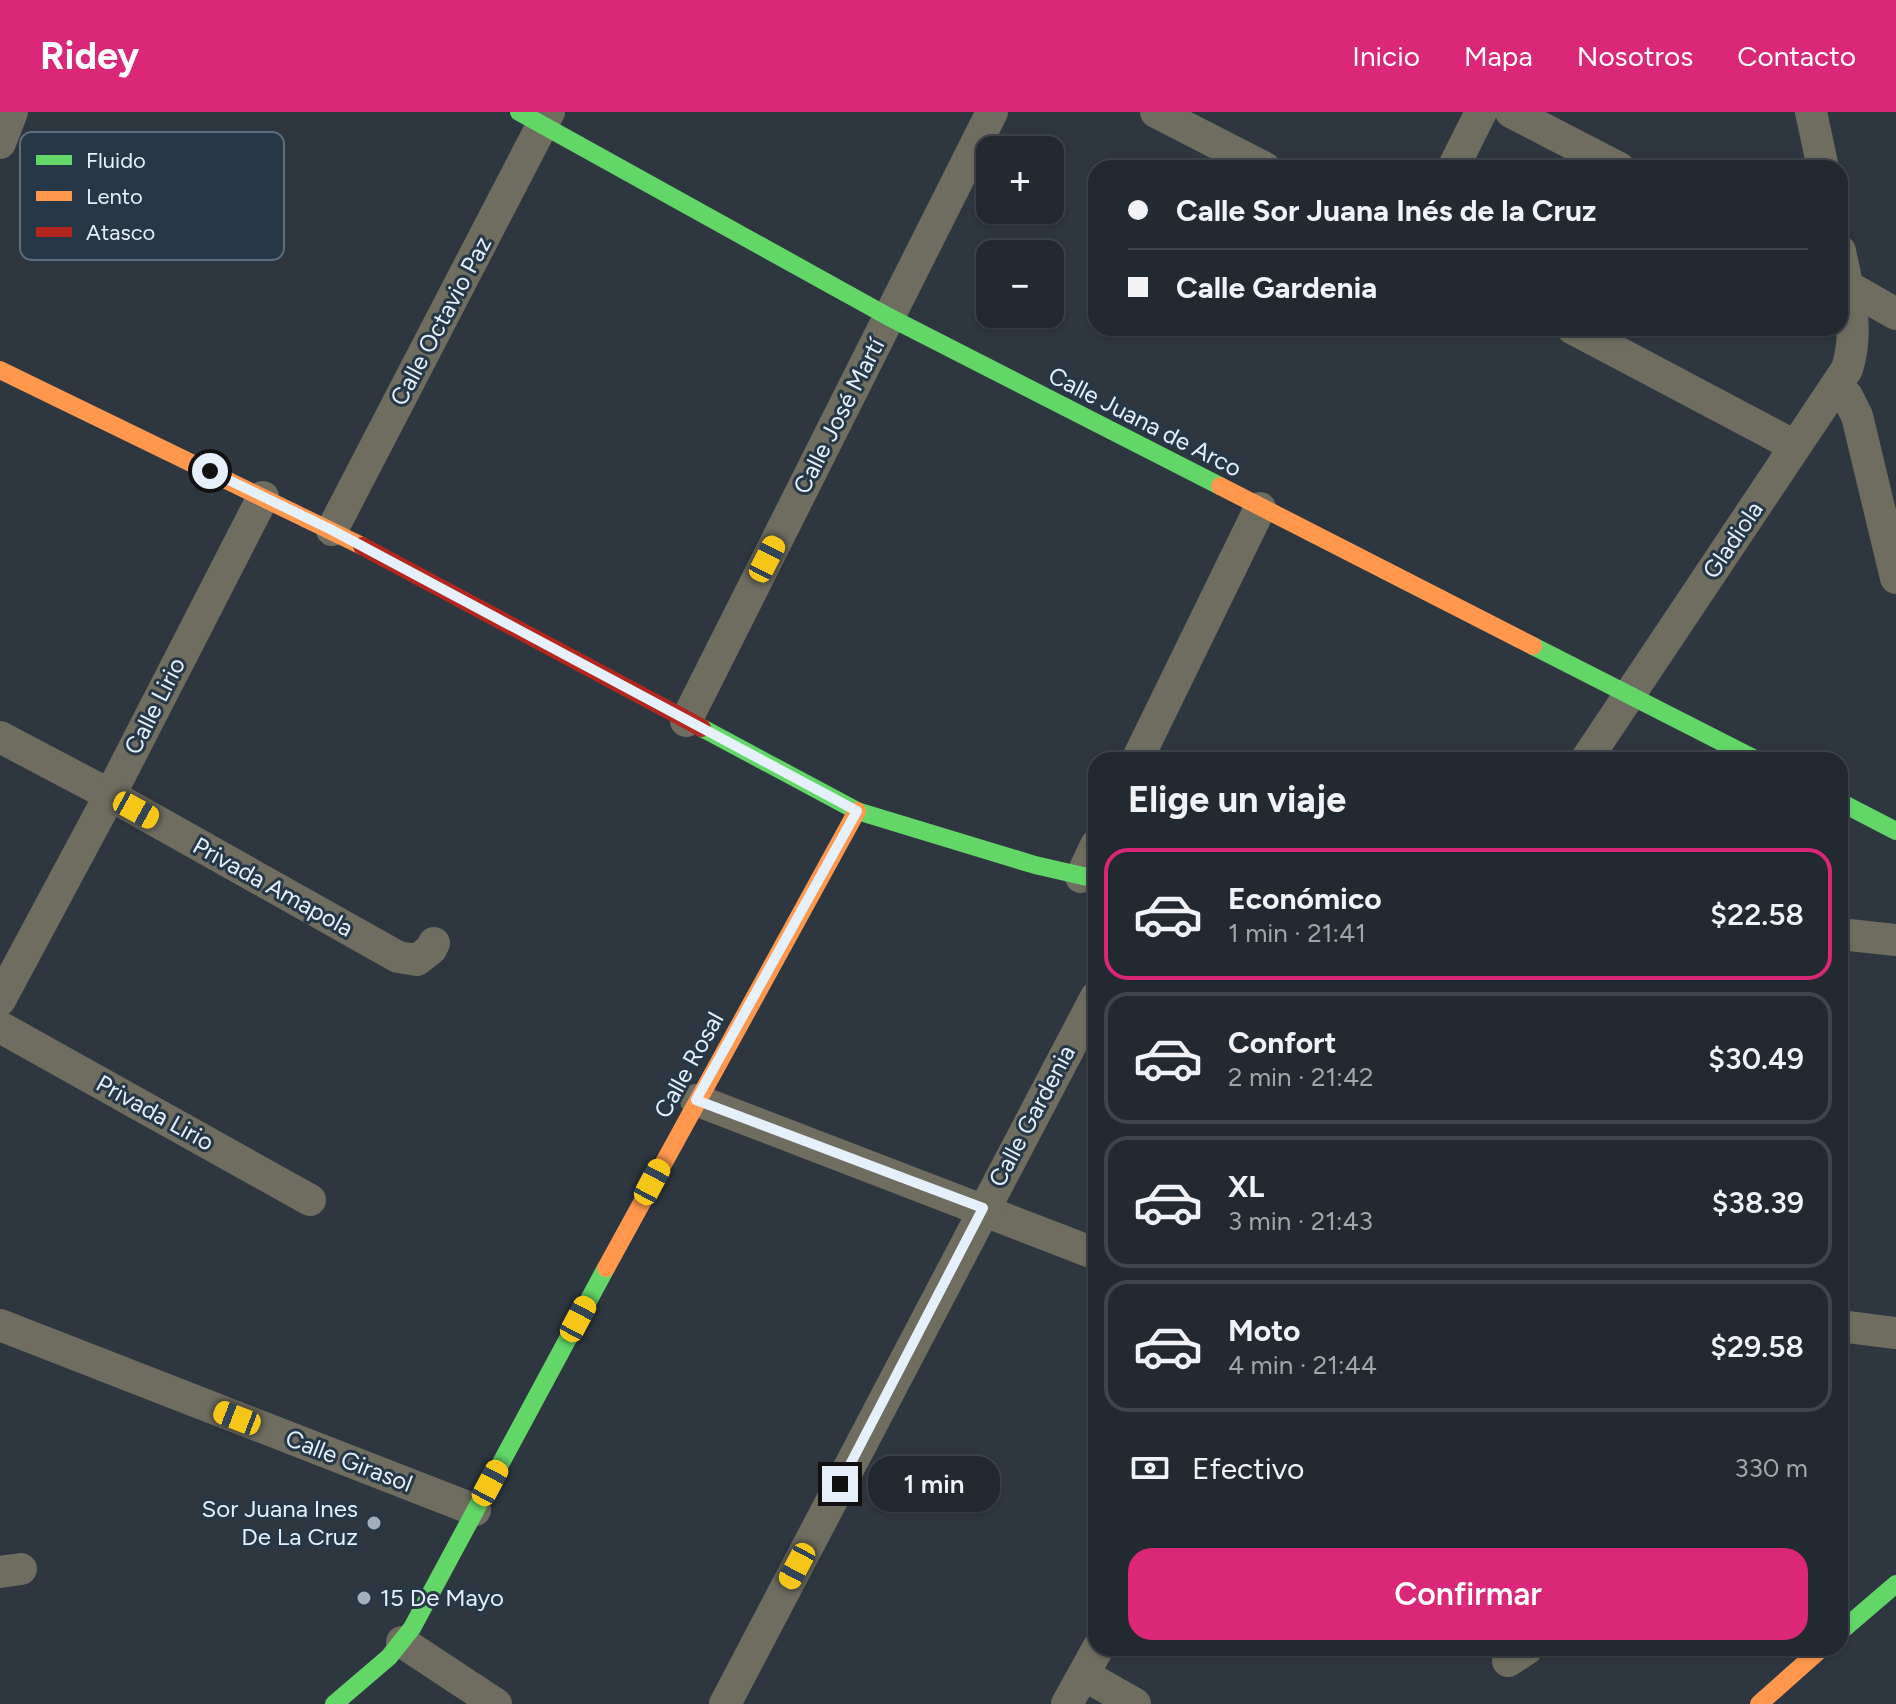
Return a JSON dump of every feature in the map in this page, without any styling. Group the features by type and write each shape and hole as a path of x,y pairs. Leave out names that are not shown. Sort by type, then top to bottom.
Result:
{"street":[{"path":"0,143 12,112"},
{"name":"Calle José Martí","path":"686,721 992,112"},
{"path":"1156,112 1249,160"},
{"path":"1457,160 1481,112"},
{"path":"1511,112 1604,160"},
{"path":"1811,112 1821,160"},
{"name":"Calle Juana de Arco","path":"537,116 889,317 1741,752"},
{"name":"Calle Octavio Paz","path":"332,530 537,116"},
{"path":"1848,287 1896,314"},
{"name":"Gladiola","path":"1591,752 1847,369 1854,330 1848,305"},
{"path":"1587,336 1795,446"},
{"path":"0,370 332,530 857,811 1088,878"},
{"path":"1837,386 1847,396 1857,416 1896,578"},
{"name":"Calle Lirio","path":"0,1000 110,795 263,497"},
{"path":"1141,752 1260,508"},
{"path":"0,737 110,795"},
{"name":"Privada Amapola","path":"110,795 398,957 417,960 434,943"},
{"path":"1848,806 1896,831"},
{"name":"Calle Rosal","path":"334,1704 402,1642 422,1610 696,1100 857,811"},
{"path":"1848,935 1896,940"},
{"name":"Calle Gardenia","path":"725,1704 1088,1012"},
{"name":"Privada Lirio","path":"0,1027 310,1200"},
{"path":"696,1100 1088,1251"},
{"name":"Calle Girasol","path":"0,1325 475,1510"},
{"path":"1848,1327 1896,1333"},
{"path":"1848,1615 1896,1584"},
{"path":"402,1642 496,1704"},
{"path":"1759,1704 1813,1656"},
{"path":"1067,1704 1091,1662 1135,1704"}],"traffic: fast":[{"path":"519,112 889,317 1220,486"},
{"path":"1533,646 1741,752"},
{"path":"702,728 857,811 1035,865 1088,877"},
{"path":"1848,806 1896,831"},
{"path":"334,1704 389,1657 412,1628 606,1268"},
{"path":"1848,1625 1896,1584"}],"traffic: slow":[{"path":"0,370 362,546"},
{"path":"1220,486 1533,646"},
{"path":"606,1268 857,811"},
{"path":"1759,1704 1813,1656"}],"traffic: jam":[{"path":"362,546 702,728"}],"place":[{"name":"Sor Juana Ines De La Cruz","path":"374,1523"},
{"name":"15 De Mayo","path":"364,1598"}],"route":[{"path":"210,471 332,530 857,811 696,1100 983,1208 840,1484"}]}
